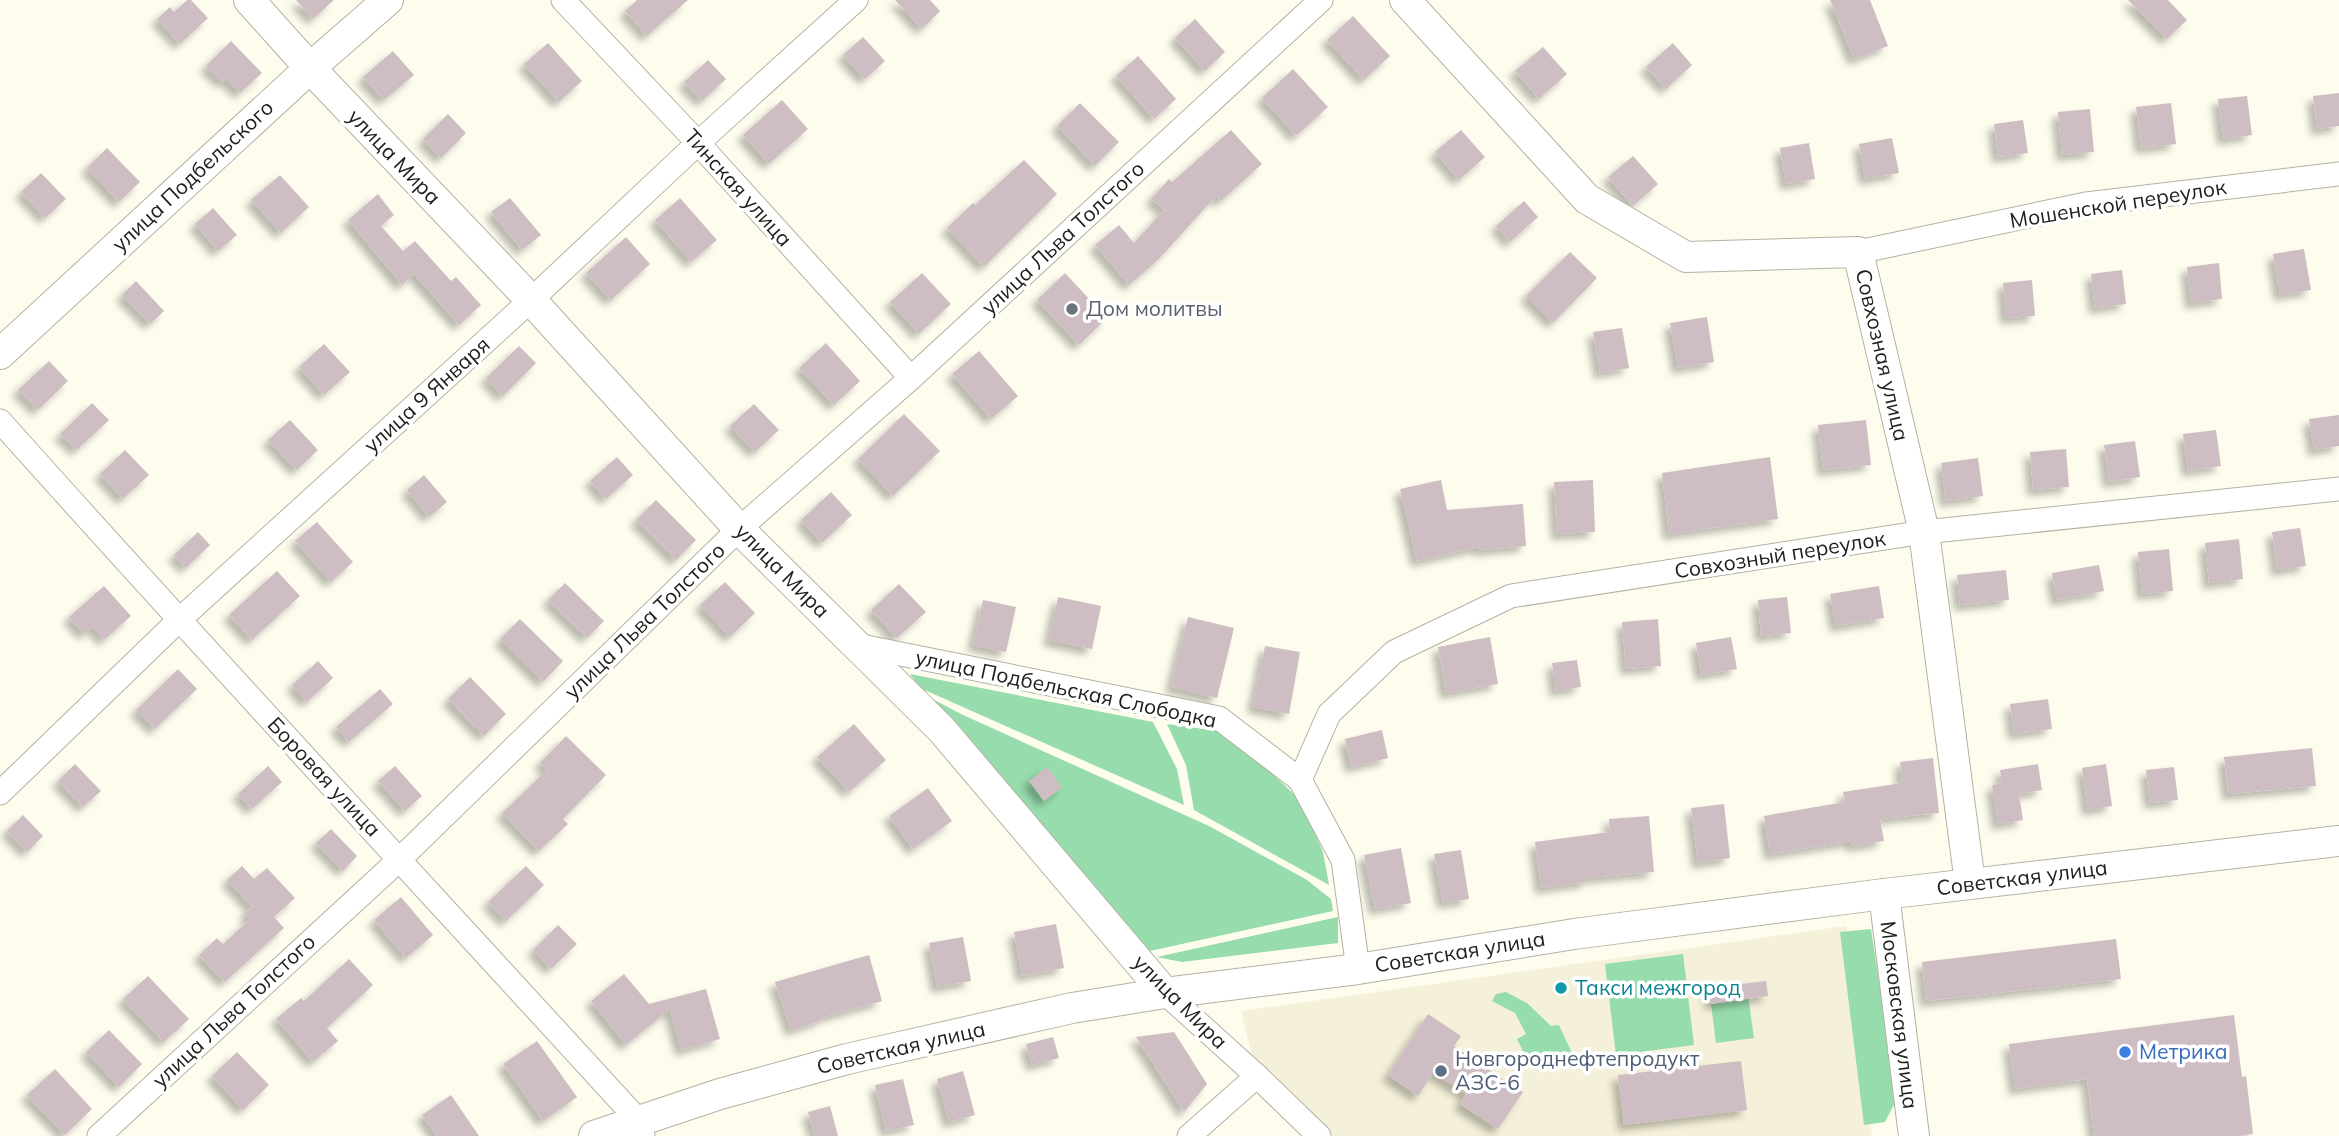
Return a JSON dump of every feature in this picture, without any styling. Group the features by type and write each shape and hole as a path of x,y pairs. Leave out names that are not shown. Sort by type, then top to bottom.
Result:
{"main road":[{"name":"улица Мира","path":"249,0 310,68 531,300 739,529 942,730 1165,993"},
{"name":"улица Подбельского","path":"0,354 310,68 388,0"},
{"name":"Совхозная улица","path":"1405,0 1587,199 1686,257 1858,252 1924,532 1970,883"},
{"name":"Советская улица","path":"594,1136 640,1128 720,1094 847,1059 1072,1009 1165,993 1358,969 1574,934 1970,883 2339,841"},
{"name":"Московская улица","path":"1884,894 1914,1136"}],"street":[{"name":"Тинская улица","path":"563,0 698,143 911,377"},
{"name":"улица 9 Января","path":"0,793 178,621 856,0"},
{"name":"улица Льва Толстого","path":"99,1136 400,859 739,529 911,377 1321,0"},
{"name":"Мошенской переулок","path":"1858,252 2086,204 2339,174"},
{"name":"Боровая улица","path":"0,421 178,621 400,859 640,1128"},
{"name":"Совхозный переулок","path":"1300,780 1329,714 1394,652 1511,596 1924,532 2339,489"},
{"name":"улица Подбельская Слободка","path":"856,645 1219,718 1300,780"},
{"path":"1300,780 1343,860 1358,969"},
{"name":"улица Мира","path":"1165,993 1319,1136"},
{"path":"1189,1136 1257,1076"}],"shaded area":[{"path":"1846,926 1872,1136 1308,1136 1257,1076 1241,1011"}],"green space":[{"path":"910,674 1153,722 1177,769 1184,805 920,688"},
{"path":"919,692 963,715 1209,826 1307,880 1331,899 1333,911 1150,951"},
{"path":"1167,724 1219,731 1259,761 1301,801 1323,852 1329,885 1194,810 1186,765"},
{"path":"1338,917 1338,943 1182,962 1157,957"},
{"path":"1871,929 1897,1099 1885,1122 1864,1125 1840,932"},
{"path":"1683,954 1694,1045 1616,1055 1605,964"},
{"path":"1747,988 1754,1038 1716,1043 1711,1004 1738,1000"},
{"path":"1506,992 1527,1003 1551,1026 1559,1025 1572,1053 1531,1067 1517,1039 1526,1034 1515,1013 1492,1001 1496,994"}],"building":[{"path":"187,0 191,0 208,18 180,44 157,19 170,7 174,12"},
{"path":"296,0 334,0 313,19"},
{"path":"637,0 688,0 647,36 625,11"},
{"path":"895,0 930,0 940,11 922,29"},
{"path":"1830,0 1870,0 1888,46 1854,59"},
{"path":"2128,0 2168,0 2187,20 2167,39"},
{"path":"1353,16 1390,56 1364,80 1327,40"},
{"path":"1195,19 1225,52 1205,71 1175,38"},
{"path":"863,37 885,61 865,79 843,55"},
{"path":"231,41 262,73 240,93 226,79 222,82 206,66"},
{"path":"548,43 582,81 559,102 524,64"},
{"path":"1673,43 1692,65 1666,89 1646,67"},
{"path":"1543,47 1567,74 1539,99 1515,71"},
{"path":"393,51 414,75 384,100 363,77"},
{"path":"1138,56 1176,99 1154,119 1116,76"},
{"path":"708,60 726,79 702,101 684,82"},
{"path":"1293,69 1328,107 1296,136 1262,98"},
{"path":"2339,93 2339,126 2317,129 2313,96"},
{"path":"2247,96 2252,135 2223,139 2218,99"},
{"path":"782,100 808,129 769,164 743,135"},
{"path":"1080,103 1119,142 1095,166 1057,126"},
{"path":"2171,103 2176,144 2141,148 2136,107"},
{"path":"2090,109 2094,152 2062,155 2058,112"},
{"path":"448,114 466,133 441,158 423,139"},
{"path":"2023,120 2028,153 1998,157 1994,124"},
{"path":"1231,130 1262,164 1221,201 1216,196 1158,260 1129,285 1095,245 1119,225 1134,243 1164,210 1151,199 1169,179 1172,182"},
{"path":"1461,130 1485,157 1459,180 1435,152"},
{"path":"1892,138 1899,173 1865,179 1859,144"},
{"path":"1809,143 1815,179 1786,184 1780,148"},
{"path":"107,148 140,182 119,202 87,168"},
{"path":"1633,156 1658,184 1633,206 1608,177"},
{"path":"1024,160 1057,194 984,267 947,228"},
{"path":"41,173 66,199 45,218 21,192"},
{"path":"280,175 309,207 281,233 251,200"},
{"path":"378,194 394,215 381,226 403,251 415,241 451,281 456,277 481,305 459,325 414,274 402,285 348,220"},
{"path":"510,198 541,235 522,250 491,212"},
{"path":"680,198 717,240 691,262 655,220"},
{"path":"1524,201 1538,217 1510,242 1496,226"},
{"path":"213,208 237,235 218,251 195,224"},
{"path":"626,237 650,264 611,300 586,273"},
{"path":"2304,249 2311,290 2280,295 2273,254"},
{"path":"1570,252 1597,278 1553,323 1526,296"},
{"path":"2219,263 2222,299 2191,303 2187,267"},
{"path":"2122,270 2126,304 2095,308 2091,274"},
{"path":"922,273 951,304 919,334 890,302"},
{"name":"Дом молитвы","path":"1065,273 1107,318 1079,345 1037,300"},
{"path":"2032,280 2035,316 2006,318 2003,283"},
{"path":"136,281 164,311 150,324 122,295"},
{"path":"1707,317 1714,362 1678,368 1670,323"},
{"path":"1622,328 1629,368 1600,373 1593,332"},
{"path":"826,343 860,381 834,405 799,368"},
{"path":"324,344 350,372 324,395 299,367"},
{"path":"519,346 536,363 503,396 486,378"},
{"path":"979,351 1018,396 991,419 952,374"},
{"path":"49,361 68,381 38,410 18,390"},
{"path":"92,403 109,420 77,450 60,434"},
{"path":"754,404 779,430 755,452 730,426"},
{"path":"904,414 940,451 893,496 858,459"},
{"path":"2339,415 2339,446 2314,450 2309,419"},
{"path":"290,420 318,450 297,470 268,440"},
{"path":"1866,420 1871,465 1823,470 1818,425"},
{"path":"2216,430 2221,466 2188,471 2183,434"},
{"path":"2135,441 2140,477 2109,482 2104,445"},
{"path":"2066,449 2069,487 2033,490 2030,452"},
{"path":"125,450 149,475 123,499 100,474"},
{"path":"617,457 633,475 606,499 590,481"},
{"path":"1770,457 1778,519 1669,534 1662,473"},
{"path":"1978,458 1983,496 1946,501 1941,463"},
{"path":"424,475 447,502 429,517 407,490"},
{"path":"1441,480 1447,510 1523,504 1526,546 1479,550 1478,547 1417,561 1400,489"},
{"path":"1593,480 1595,532 1557,534 1554,482"},
{"path":"831,492 852,515 822,543 801,520"},
{"path":"656,500 696,540 676,560 636,520"},
{"path":"317,522 353,562 331,582 295,541"},
{"path":"2300,528 2306,566 2277,570 2272,532"},
{"path":"198,532 210,545 186,568 174,555"},
{"path":"2239,539 2243,579 2209,583 2205,543"},
{"path":"2169,549 2173,591 2142,594 2138,552"},
{"path":"2099,565 2104,591 2057,600 2052,573"},
{"path":"2006,570 2009,600 1960,605 1957,575"},
{"path":"277,571 300,596 252,640 229,615"},
{"path":"725,582 755,613 730,637 700,605"},
{"path":"565,583 604,621 587,638 548,600"},
{"path":"899,584 926,612 897,638 871,610"},
{"path":"104,586 131,616 104,640 93,627 84,634 69,617"},
{"path":"1879,586 1884,618 1836,626 1830,594"},
{"path":"1058,597 1101,606 1092,649 1049,640"},
{"path":"1787,597 1791,633 1761,636 1758,600"},
{"path":"983,600 1016,607 1006,652 973,645"},
{"path":"1188,617 1234,628 1217,698 1171,687"},
{"path":"520,619 563,661 543,682 500,639"},
{"path":"1658,619 1661,666 1626,669 1622,622"},
{"path":"1490,637 1498,684 1446,693 1438,647"},
{"path":"1731,637 1737,669 1701,675 1696,643"},
{"path":"1265,646 1300,652 1289,714 1253,707"},
{"path":"1577,660 1581,687 1556,691 1552,663"},
{"path":"318,661 333,678 307,702 292,685"},
{"path":"178,669 197,689 155,729 136,710"},
{"path":"470,677 506,714 484,736 448,699"},
{"path":"380,689 393,704 349,742 336,727"},
{"path":"2048,699 2052,729 2014,734 2010,704"},
{"path":"854,724 886,760 849,792 817,757"},
{"path":"1382,730 1388,758 1351,767 1345,739"},
{"path":"566,736 606,775 563,819 568,824 539,851 502,813 547,770 540,763"},
{"path":"2312,748 2316,786 2228,794 2224,757"},
{"path":"1933,758 1939,813 1880,819 1884,841 1852,846 1851,841 1770,854 1764,816 1845,802 1843,792 1902,783 1900,762"},
{"path":"75,764 101,791 83,807 58,781"},
{"path":"2038,764 2042,790 2019,794 2023,820 1998,824 1992,785 2002,783 2000,770"},
{"path":"2106,764 2112,806 2088,810 2082,768"},
{"path":"268,766 282,782 252,809 238,794"},
{"path":"395,766 422,796 405,811 378,781"},
{"path":"1047,767 1062,787 1044,801 1029,781"},
{"path":"2174,767 2178,800 2150,803 2146,770"},
{"path":"928,788 952,821 913,849 889,816"},
{"path":"1724,804 1730,858 1698,863 1691,808"},
{"path":"23,815 43,836 27,852 7,831"},
{"path":"1649,816 1654,872 1587,878 1587,882 1541,888 1535,842 1610,832 1609,819"},
{"path":"331,829 357,856 343,871 316,843"},
{"path":"1401,848 1411,903 1375,909 1364,855"},
{"path":"1461,850 1469,899 1443,903 1434,854"},
{"path":"242,866 254,879 267,868 295,898 274,917 284,928 225,982 199,955 217,938 223,944 250,919 245,913 252,907 227,880"},
{"path":"526,866 544,885 506,921 488,902"},
{"path":"401,897 433,935 406,958 374,920"},
{"path":"1056,924 1064,968 1022,976 1014,932"},
{"path":"558,925 577,944 551,969 533,950"},
{"path":"963,937 971,981 937,987 929,943"},
{"path":"2116,939 2121,979 1926,1001 1922,962"},
{"path":"869,955 882,1001 821,1018 822,1020 791,1030 775,982"},
{"path":"349,959 373,985 327,1028 338,1041 313,1062 276,1019 301,998 304,1001"},
{"path":"624,974 649,1004 706,989 720,1039 681,1050 670,1009 626,1045 591,1001"},
{"path":"148,976 189,1019 164,1042 123,999"},
{"path":"1766,981 1768,996 1711,1004 1709,988"},
{"name":"Новгороднефтепродукт АЗС-6","path":"1428,1014 1461,1036 1454,1046 1523,1092 1498,1129 1460,1104 1466,1094 1433,1073 1418,1096 1388,1075"},
{"path":"2234,1015 2242,1077 2246,1076 2253,1134 2094,1136 2087,1079 2015,1089 2009,1044"},
{"path":"109,1030 142,1064 119,1087 86,1052"},
{"path":"1174,1032 1207,1084 1184,1112 1136,1037"},
{"path":"1053,1037 1059,1058 1032,1065 1026,1044"},
{"path":"537,1041 577,1097 543,1121 503,1064"},
{"path":"237,1052 269,1085 243,1110 212,1076"},
{"path":"1741,1061 1747,1110 1624,1125 1618,1075"},
{"path":"55,1069 92,1109 65,1135 27,1095"},
{"path":"963,1071 975,1115 949,1122 937,1079"},
{"path":"903,1079 914,1125 886,1131 875,1085"},
{"path":"451,1095 479,1136 437,1136 422,1115"},
{"path":"830,1106 838,1136 815,1136 808,1112"}],"place":[{"name":"Дом молитвы","path":"1072,309"},
{"name":"Такси межгород","path":"1561,988"},
{"name":"Метрика","path":"2125,1052"},
{"name":"Новгороднефтепродукт АЗС-6","path":"1441,1071"}]}
